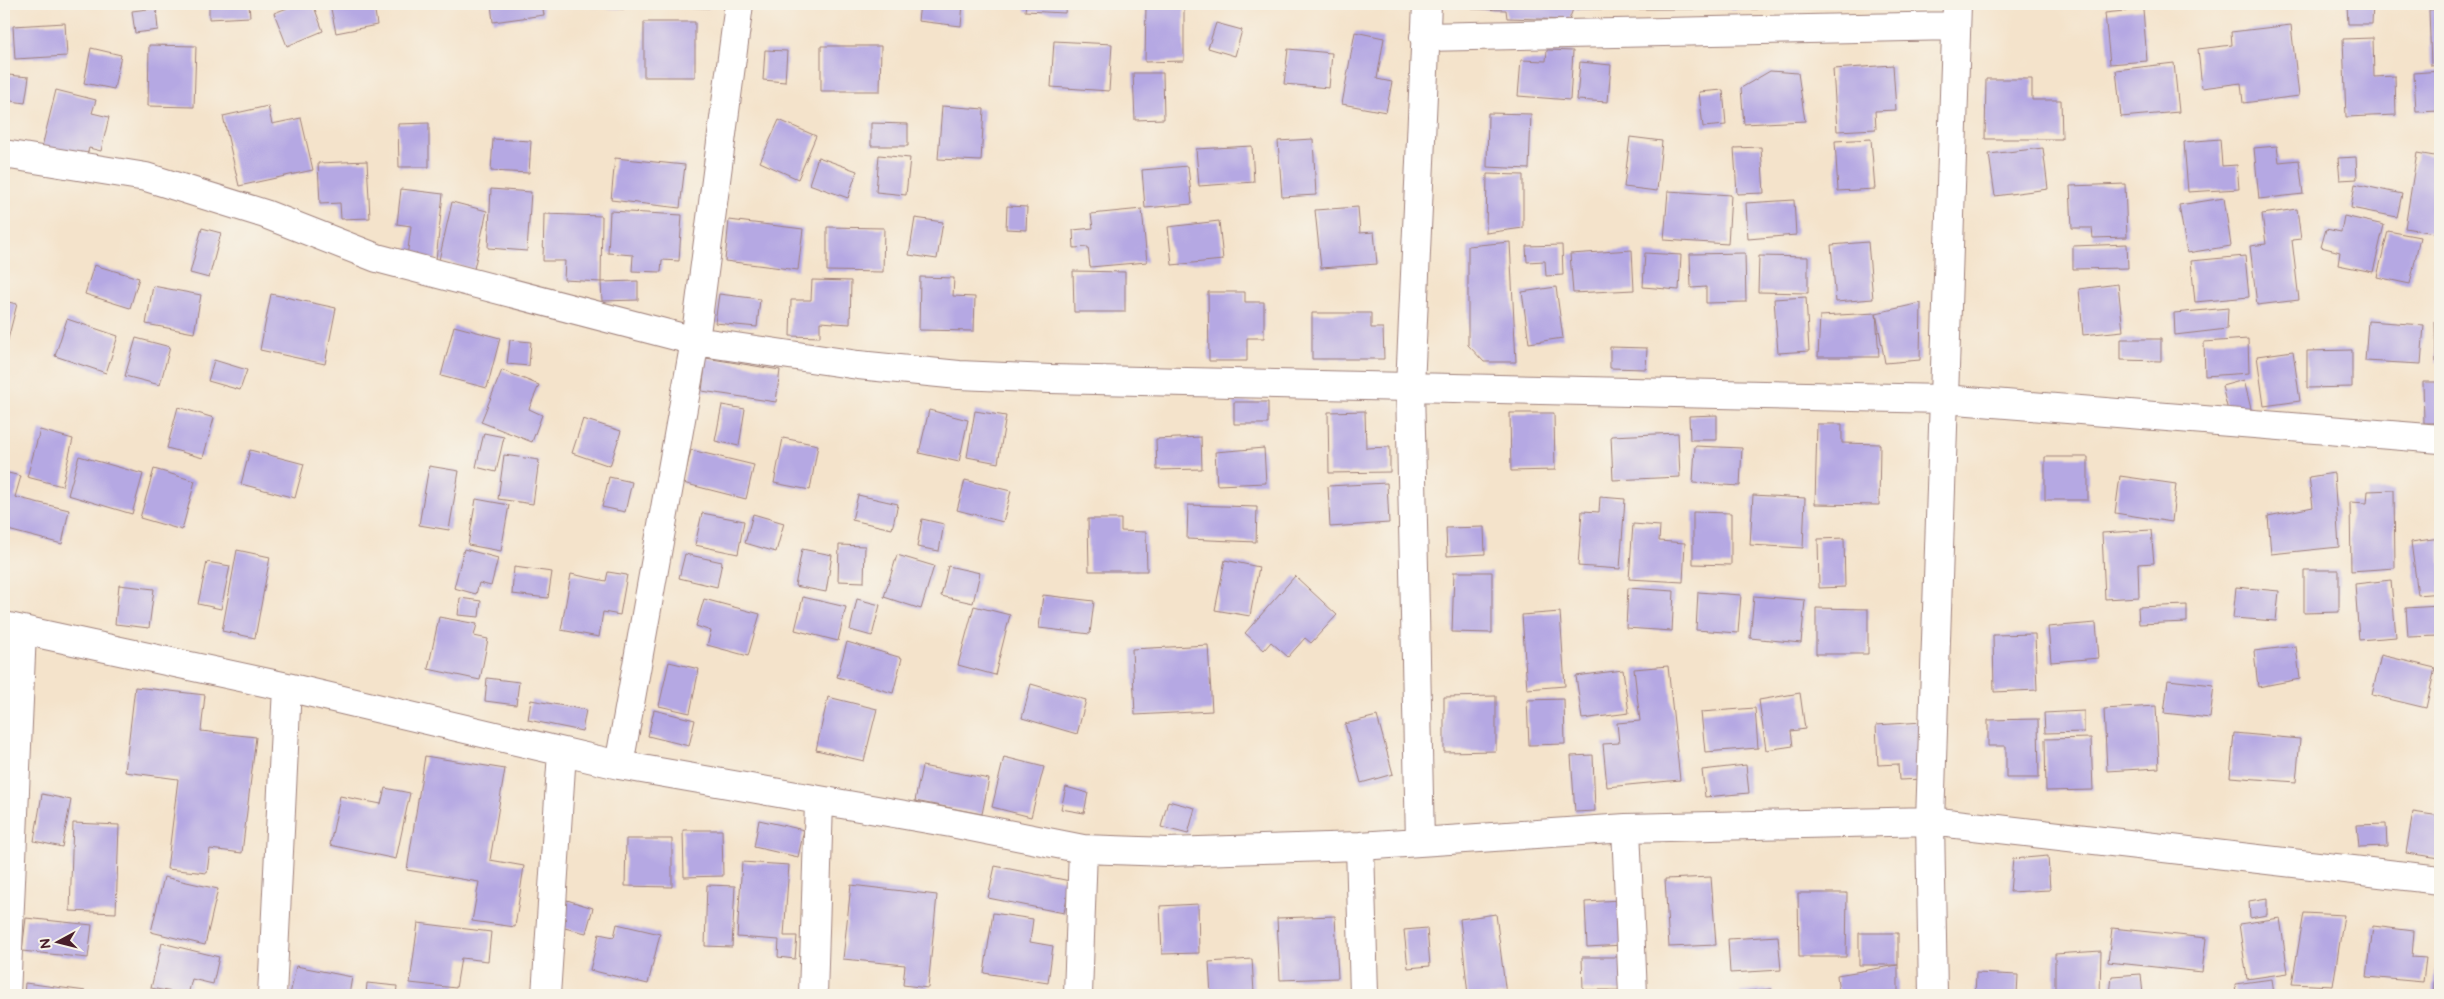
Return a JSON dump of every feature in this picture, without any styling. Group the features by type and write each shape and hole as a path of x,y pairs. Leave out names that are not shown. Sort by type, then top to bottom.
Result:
{"street":[{"path":"619,765 695,341 739,4"},
{"path":"1420,842 1410,387 1424,37 1427,4"},
{"path":"1424,37 1956,15 1930,821 1933,995"},
{"path":"4,154 146,177 265,214 377,258 695,341 858,366 960,375 1190,383 1944,399 2440,439"},
{"path":"6,995 13,629 288,687 619,765 820,802 951,823 1083,849 1168,852 1360,846 1626,828 1930,821 2440,880"},
{"path":"272,995 288,687"},
{"path":"546,995 562,752"},
{"path":"813,995 820,802"},
{"path":"1626,828 1634,995"},
{"path":"1360,846 1364,995"},
{"path":"1078,995 1083,849"}],"building":[{"path":"209,4 249,4 250,17 209,19"},
{"path":"298,4 313,4 323,31 287,46 274,13"},
{"path":"330,4 374,4 377,25 336,33"},
{"path":"491,4 542,4 544,15 493,22"},
{"path":"589,4 625,4 624,9 589,7"},
{"path":"636,4 709,4 709,8 636,6"},
{"path":"920,4 963,4 961,26 918,21"},
{"path":"1026,4 1066,4 1065,13 1025,11"},
{"path":"1146,4 1184,4 1184,61 1145,62"},
{"path":"1472,4 1758,4 1758,9 1573,9 1569,20 1507,18 1506,10 1472,9"},
{"path":"2347,4 2373,4 2372,24 2348,24"},
{"path":"156,8 158,30 135,33 132,11"},
{"path":"2143,9 2147,61 2110,64 2105,13"},
{"path":"2440,9 2440,65 2431,66 2429,10"},
{"path":"644,22 695,22 695,77 644,77"},
{"path":"65,23 67,56 15,59 13,26"},
{"path":"1216,23 1242,30 1235,56 1208,48"},
{"path":"2291,25 2299,96 2243,103 2241,83 2202,88 2198,49 2232,45 2231,32"},
{"path":"1355,32 1384,38 1377,79 1392,82 1386,112 1342,104"},
{"path":"2373,38 2374,77 2395,76 2396,115 2346,117 2343,39"},
{"path":"1054,41 1112,44 1109,91 1051,87"},
{"path":"149,45 196,46 194,107 148,106"},
{"path":"821,46 881,46 880,91 821,91"},
{"path":"91,48 121,55 114,89 84,83"},
{"path":"1288,49 1332,53 1329,88 1284,84"},
{"path":"765,50 787,51 785,82 763,80"},
{"path":"1547,50 1573,51 1570,100 1518,96 1521,60 1546,61"},
{"path":"1580,62 1611,65 1608,102 1577,100"},
{"path":"2174,63 2179,112 2121,117 2116,70"},
{"path":"1893,65 1896,110 1875,111 1876,129 1837,131 1833,69"},
{"path":"1770,71 1798,73 1805,121 1744,124 1741,88"},
{"path":"2440,71 2440,111 2416,112 2414,73"},
{"path":"1133,73 1163,73 1164,119 1135,120"},
{"path":"8,75 29,77 25,103 4,100"},
{"path":"1986,79 2032,79 2032,100 2061,100 2062,139 1985,139"},
{"path":"56,90 96,100 92,113 109,117 101,151 89,148 86,159 42,147"},
{"path":"1723,90 1726,125 1703,127 1699,92"},
{"path":"268,106 272,124 301,118 313,170 239,186 223,116"},
{"path":"942,106 984,109 981,161 938,159"},
{"path":"1488,113 1531,114 1529,169 1487,167"},
{"path":"779,120 816,136 798,179 760,162"},
{"path":"429,123 429,167 399,167 398,124"},
{"path":"871,123 908,124 908,146 871,146"},
{"path":"1630,137 1662,141 1657,191 1624,187"},
{"path":"493,139 531,141 529,173 491,171"},
{"path":"1313,139 1316,195 1282,197 1278,141"},
{"path":"1871,139 1875,189 1838,191 1835,141"},
{"path":"2220,139 2222,166 2237,165 2239,189 2188,192 2184,142"},
{"path":"1252,146 1254,182 1199,186 1196,149"},
{"path":"2277,146 2279,162 2299,160 2303,194 2259,199 2254,148"},
{"path":"1761,147 1764,193 1737,194 1734,148"},
{"path":"2043,148 2048,189 1995,196 1989,154"},
{"path":"2417,153 2440,157 2440,234 2405,228"},
{"path":"879,155 910,158 906,195 876,192"},
{"path":"818,157 857,171 848,198 809,184"},
{"path":"2356,157 2357,179 2340,180 2338,158"},
{"path":"615,158 685,165 680,208 611,200"},
{"path":"367,161 370,218 341,219 340,203 320,204 318,163"},
{"path":"1188,166 1192,204 1145,208 1142,170"},
{"path":"1487,174 1523,175 1523,228 1486,233"},
{"path":"2125,184 2127,237 2093,238 2092,228 2072,228 2070,186"},
{"path":"2355,184 2402,194 2397,217 2351,208"},
{"path":"401,189 443,194 436,260 407,257 411,226 397,224"},
{"path":"491,189 531,192 527,251 488,248"},
{"path":"1668,191 1731,195 1728,244 1664,240"},
{"path":"2224,198 2231,246 2187,253 2179,205"},
{"path":"1794,200 1796,235 1748,239 1746,203"},
{"path":"452,202 487,211 474,269 439,260"},
{"path":"1007,206 1027,207 1026,230 1006,229"},
{"path":"1358,207 1360,233 1374,232 1377,264 1321,268 1315,210"},
{"path":"1142,209 1147,262 1090,267 1088,247 1074,248 1073,230 1093,228 1091,214"},
{"path":"2297,209 2301,239 2292,240 2299,300 2257,305 2250,246 2266,244 2262,214"},
{"path":"610,211 682,215 679,261 662,260 661,272 632,271 633,255 608,253"},
{"path":"544,214 602,216 601,282 564,280 565,261 543,261"},
{"path":"2344,216 2384,225 2373,272 2338,265 2340,252 2321,247 2326,229 2341,232"},
{"path":"915,218 943,222 937,259 909,255"},
{"path":"729,220 803,229 798,270 725,261"},
{"path":"1219,221 1223,260 1172,265 1168,227"},
{"path":"827,227 884,228 883,272 827,271"},
{"path":"202,228 221,233 209,278 190,273"},
{"path":"2388,231 2420,237 2410,284 2377,277"},
{"path":"1510,242 1516,362 1484,362 1468,345 1468,246"},
{"path":"1868,242 1873,299 1836,302 1831,245"},
{"path":"2127,244 2128,268 2073,269 2073,246"},
{"path":"1562,245 1563,275 1546,276 1545,261 1527,262 1526,246"},
{"path":"1632,250 1634,290 1573,293 1570,254"},
{"path":"1645,253 1681,255 1679,290 1643,287"},
{"path":"1745,253 1746,302 1706,303 1706,287 1691,288 1690,254"},
{"path":"1759,256 1808,257 1808,293 1758,292"},
{"path":"2245,256 2249,297 2195,302 2191,261"},
{"path":"94,265 139,278 130,308 85,294"},
{"path":"1073,271 1125,272 1125,312 1074,312"},
{"path":"920,277 954,278 953,296 975,297 974,331 919,330"},
{"path":"812,280 851,281 850,324 820,322 820,337 790,336 791,300 811,300"},
{"path":"638,281 638,300 602,301 601,282"},
{"path":"2118,284 2123,331 2083,335 2079,289"},
{"path":"153,286 201,295 194,333 146,324"},
{"path":"1556,287 1563,338 1529,343 1522,292"},
{"path":"1208,292 1245,292 1245,302 1264,302 1264,338 1247,338 1247,361 1209,361"},
{"path":"271,294 336,308 325,364 260,350"},
{"path":"719,294 760,299 757,327 715,323"},
{"path":"1806,297 1809,351 1778,353 1774,299"},
{"path":"4,301 17,304 7,343 4,342"},
{"path":"1921,303 1920,360 1885,363 1876,313"},
{"path":"2228,308 2227,329 2175,335 2174,313"},
{"path":"1312,313 1371,313 1371,328 1383,328 1384,359 1312,359"},
{"path":"1876,313 1879,357 1818,357 1820,316"},
{"path":"67,319 118,336 106,373 55,356"},
{"path":"2368,321 2424,325 2421,364 2365,361"},
{"path":"2435,322 2440,322 2440,362 2436,362"},
{"path":"454,326 500,338 487,388 441,376"},
{"path":"136,338 170,347 160,385 125,376"},
{"path":"2121,339 2161,339 2161,361 2121,360"},
{"path":"2248,339 2249,373 2205,376 2204,342"},
{"path":"510,340 531,342 529,366 507,364"},
{"path":"1610,347 1647,348 1646,369 1610,368"},
{"path":"2352,350 2352,387 2307,388 2307,351"},
{"path":"2293,351 2300,401 2264,406 2257,356"},
{"path":"706,358 780,370 776,402 702,391"},
{"path":"214,360 247,370 240,390 208,381"},
{"path":"502,370 539,385 529,409 542,415 532,442 481,422"},
{"path":"2244,380 2251,409 2229,415 2222,386"},
{"path":"2423,382 2440,382 2440,423 2424,423"},
{"path":"1234,402 1268,402 1268,424 1234,424"},
{"path":"722,405 745,409 739,446 715,441"},
{"path":"178,407 214,418 203,458 167,448"},
{"path":"929,410 968,420 959,462 919,453"},
{"path":"975,411 1006,416 998,463 967,457"},
{"path":"1365,411 1366,448 1390,447 1390,472 1329,473 1328,412"},
{"path":"1510,413 1554,413 1555,470 1511,471"},
{"path":"1717,415 1717,440 1690,440 1689,416"},
{"path":"583,419 621,431 610,466 572,453"},
{"path":"1817,424 1842,424 1842,443 1880,444 1879,505 1815,504"},
{"path":"40,430 73,439 62,486 27,477"},
{"path":"484,433 504,437 496,472 476,467"},
{"path":"1678,433 1680,477 1613,480 1611,436"},
{"path":"1201,437 1202,469 1157,470 1156,439"},
{"path":"783,438 818,445 810,490 774,483"},
{"path":"1695,446 1742,448 1740,486 1693,483"},
{"path":"1264,448 1266,483 1217,485 1215,452"},
{"path":"250,450 304,464 295,498 241,484"},
{"path":"691,450 754,465 746,499 683,483"},
{"path":"504,455 539,460 533,504 498,499"},
{"path":"79,456 143,474 132,514 68,495"},
{"path":"2045,457 2088,457 2088,500 2045,500"},
{"path":"429,466 459,471 449,530 419,525"},
{"path":"154,469 195,481 182,530 140,518"},
{"path":"4,472 21,476 15,497 69,510 62,544 4,529"},
{"path":"2334,473 2339,547 2271,554 2268,516 2313,507 2309,477"},
{"path":"2120,476 2176,484 2172,522 2115,513"},
{"path":"609,477 632,482 625,512 602,507"},
{"path":"965,480 1011,491 1003,522 957,510"},
{"path":"1387,483 1389,523 1330,527 1328,486"},
{"path":"2394,490 2395,568 2351,571 2350,502 2367,503 2368,491"},
{"path":"858,495 898,504 892,529 852,520"},
{"path":"1753,495 1805,498 1803,548 1750,545"},
{"path":"1600,497 1625,499 1620,569 1578,566 1582,511 1599,512"},
{"path":"476,499 509,505 501,551 468,545"},
{"path":"1188,505 1257,507 1256,542 1187,539"},
{"path":"1693,512 1731,513 1731,565 1693,564"},
{"path":"702,513 744,521 738,554 695,545"},
{"path":"753,514 784,523 776,552 745,543"},
{"path":"922,519 944,524 939,551 917,547"},
{"path":"1088,519 1121,519 1121,531 1146,532 1147,571 1089,571"},
{"path":"1633,524 1660,526 1659,541 1685,543 1683,582 1629,579"},
{"path":"1484,527 1485,554 1447,556 1446,528"},
{"path":"2151,530 2154,563 2138,564 2139,597 2105,599 2102,533"},
{"path":"1844,538 1845,587 1819,588 1818,539"},
{"path":"2440,538 2440,593 2418,595 2411,542"},
{"path":"839,545 865,546 864,582 838,581"},
{"path":"464,549 498,558 491,586 479,583 476,594 454,588"},
{"path":"802,549 832,555 826,592 795,586"},
{"path":"237,550 270,557 255,638 222,631"},
{"path":"685,554 722,562 717,587 679,578"},
{"path":"897,555 934,566 921,609 884,597"},
{"path":"1225,560 1259,567 1250,616 1215,610"},
{"path":"207,562 230,566 221,609 198,604"},
{"path":"948,566 980,573 973,603 941,596"},
{"path":"514,567 552,572 548,598 512,594"},
{"path":"2304,570 2339,570 2339,612 2304,613"},
{"path":"608,572 627,575 620,615 603,612 599,637 561,630 571,574 606,581"},
{"path":"1454,572 1492,572 1492,633 1452,632"},
{"path":"1295,576 1337,615 1311,643 1305,638 1288,657 1271,642 1264,650 1245,633"},
{"path":"2391,580 2396,637 2359,640 2355,584"},
{"path":"119,585 154,589 149,628 115,624"},
{"path":"2236,587 2279,591 2276,621 2233,618"},
{"path":"1628,588 1674,591 1672,631 1626,628"},
{"path":"1698,592 1741,595 1738,633 1696,630"},
{"path":"1043,595 1094,601 1090,634 1039,628"},
{"path":"1754,596 1805,600 1801,643 1750,638"},
{"path":"803,597 846,607 838,641 795,630"},
{"path":"460,598 481,601 479,617 458,615"},
{"path":"704,599 760,614 748,656 707,645 711,631 696,626"},
{"path":"857,599 880,605 872,636 850,630"},
{"path":"2187,605 2187,622 2139,624 2138,607"},
{"path":"974,606 1010,615 995,675 958,665"},
{"path":"2440,606 2440,636 2408,637 2406,608"},
{"path":"1816,608 1868,609 1868,654 1816,654"},
{"path":"1560,612 1565,686 1527,689 1522,615"},
{"path":"439,617 477,624 474,636 488,639 480,680 428,669"},
{"path":"2096,623 2099,658 2051,662 2048,627"},
{"path":"2035,634 2037,690 1994,692 1993,635"},
{"path":"847,642 902,658 893,693 837,677"},
{"path":"1208,645 1212,711 1135,715 1132,649"},
{"path":"2296,646 2300,679 2258,687 2254,651"},
{"path":"2381,655 2435,668 2426,708 2372,695"},
{"path":"669,662 699,669 690,713 659,706"},
{"path":"1668,666 1680,780 1607,787 1603,744 1619,743 1617,723 1640,721 1634,669"},
{"path":"1623,670 1629,713 1582,719 1576,676"},
{"path":"487,678 519,682 516,705 485,701"},
{"path":"2168,680 2214,685 2210,718 2164,713"},
{"path":"1031,684 1086,700 1077,734 1022,718"},
{"path":"135,687 205,695 201,731 256,737 242,853 210,849 207,873 167,869 178,779 125,772"},
{"path":"1800,693 1805,729 1791,731 1793,746 1766,750 1759,700"},
{"path":"1496,696 1496,751 1444,752 1444,697"},
{"path":"828,697 877,709 864,761 816,750"},
{"path":"1564,699 1565,744 1529,745 1527,700"},
{"path":"531,700 586,710 582,731 528,720"},
{"path":"2156,706 2159,768 2107,771 2104,709"},
{"path":"1755,708 1758,748 1705,752 1701,712"},
{"path":"654,710 695,720 689,746 648,736"},
{"path":"2084,711 2084,732 2045,733 2044,713"},
{"path":"1377,716 1393,774 1361,783 1345,724"},
{"path":"2038,719 2039,778 2006,778 2006,746 1988,746 1988,720"},
{"path":"1923,722 1926,779 1899,780 1898,764 1878,765 1876,725"},
{"path":"2234,733 2300,739 2296,782 2230,777"},
{"path":"2091,738 2093,790 2046,791 2045,739"},
{"path":"1593,755 1595,811 1575,812 1571,756"},
{"path":"425,756 505,769 490,860 524,866 515,927 472,921 479,882 407,870"},
{"path":"1004,757 1044,767 1031,817 992,807"},
{"path":"1746,765 1749,793 1705,797 1702,770"},
{"path":"922,766 989,779 982,814 915,801"},
{"path":"1066,787 1088,793 1084,813 1061,809"},
{"path":"385,788 410,793 396,859 330,845 340,796 381,804"},
{"path":"42,794 71,800 62,847 34,841"},
{"path":"1168,801 1195,808 1188,834 1161,827"},
{"path":"2413,812 2440,816 2440,858 2406,853"},
{"path":"759,820 804,830 798,857 754,847"},
{"path":"73,823 119,825 116,913 70,911"},
{"path":"2386,824 2387,846 2359,847 2357,825"},
{"path":"683,830 722,830 723,876 684,877"},
{"path":"626,839 672,839 672,887 625,886"},
{"path":"2048,856 2050,890 2010,892 2013,859"},
{"path":"742,862 789,865 784,936 797,936 795,959 778,957 779,940 737,937"},
{"path":"995,866 1070,881 1064,913 988,898"},
{"path":"164,877 218,889 205,945 151,932"},
{"path":"1711,877 1716,945 1669,947 1665,879"},
{"path":"707,885 735,886 732,947 705,946"},
{"path":"851,885 937,895 928,988 903,985 905,965 843,959"},
{"path":"1798,893 1847,893 1846,957 1799,957"},
{"path":"2267,898 2267,915 2250,918 2249,901"},
{"path":"567,900 593,908 586,933 560,927"},
{"path":"1620,900 1623,945 1587,947 1585,902"},
{"path":"1198,904 1199,953 1162,954 1160,906"},
{"path":"993,913 1033,919 1030,942 1053,946 1048,983 984,973"},
{"path":"2304,913 2344,915 2333,986 2292,984"},
{"path":"1496,914 1506,995 1468,995 1460,919"},
{"path":"1335,916 1338,978 1280,980 1277,918"},
{"path":"26,918 92,925 88,958 22,951"},
{"path":"2280,918 2288,973 2247,979 2239,924"},
{"path":"418,923 491,932 488,961 461,958 456,988 410,983"},
{"path":"617,924 660,934 648,984 590,970 599,934 614,937"},
{"path":"2373,926 2414,931 2412,957 2426,958 2423,982 2367,977"},
{"path":"1427,928 1430,966 1408,968 1404,930"},
{"path":"2112,928 2206,938 2202,972 2108,962"},
{"path":"1859,933 1898,933 1898,965 1859,965"},
{"path":"1778,936 1781,970 1730,973 1728,939"},
{"path":"2439,937 2440,995 2433,995"},
{"path":"162,943 219,957 213,984 192,979 188,995 151,988"},
{"path":"2101,951 2100,995 2055,995 2055,954"},
{"path":"1582,957 1624,957 1624,990 1583,990"},
{"path":"1252,959 1254,993 1211,995 1209,962"},
{"path":"1898,965 1898,995 1839,995 1837,975"},
{"path":"296,966 352,977 349,995 290,995"},
{"path":"1976,973 2018,975 2017,995 1975,995"},
{"path":"2141,974 2143,995 2110,995 2112,976"},
{"path":"2272,979 2274,995 2236,995 2235,984"},
{"path":"25,983 86,991 86,995 24,995"},
{"path":"367,983 397,986 396,995 366,995"},
{"path":"1772,989 1773,995 1740,995 1740,992"},
{"path":"1275,993 1333,993 1333,995 1275,995"}]}
